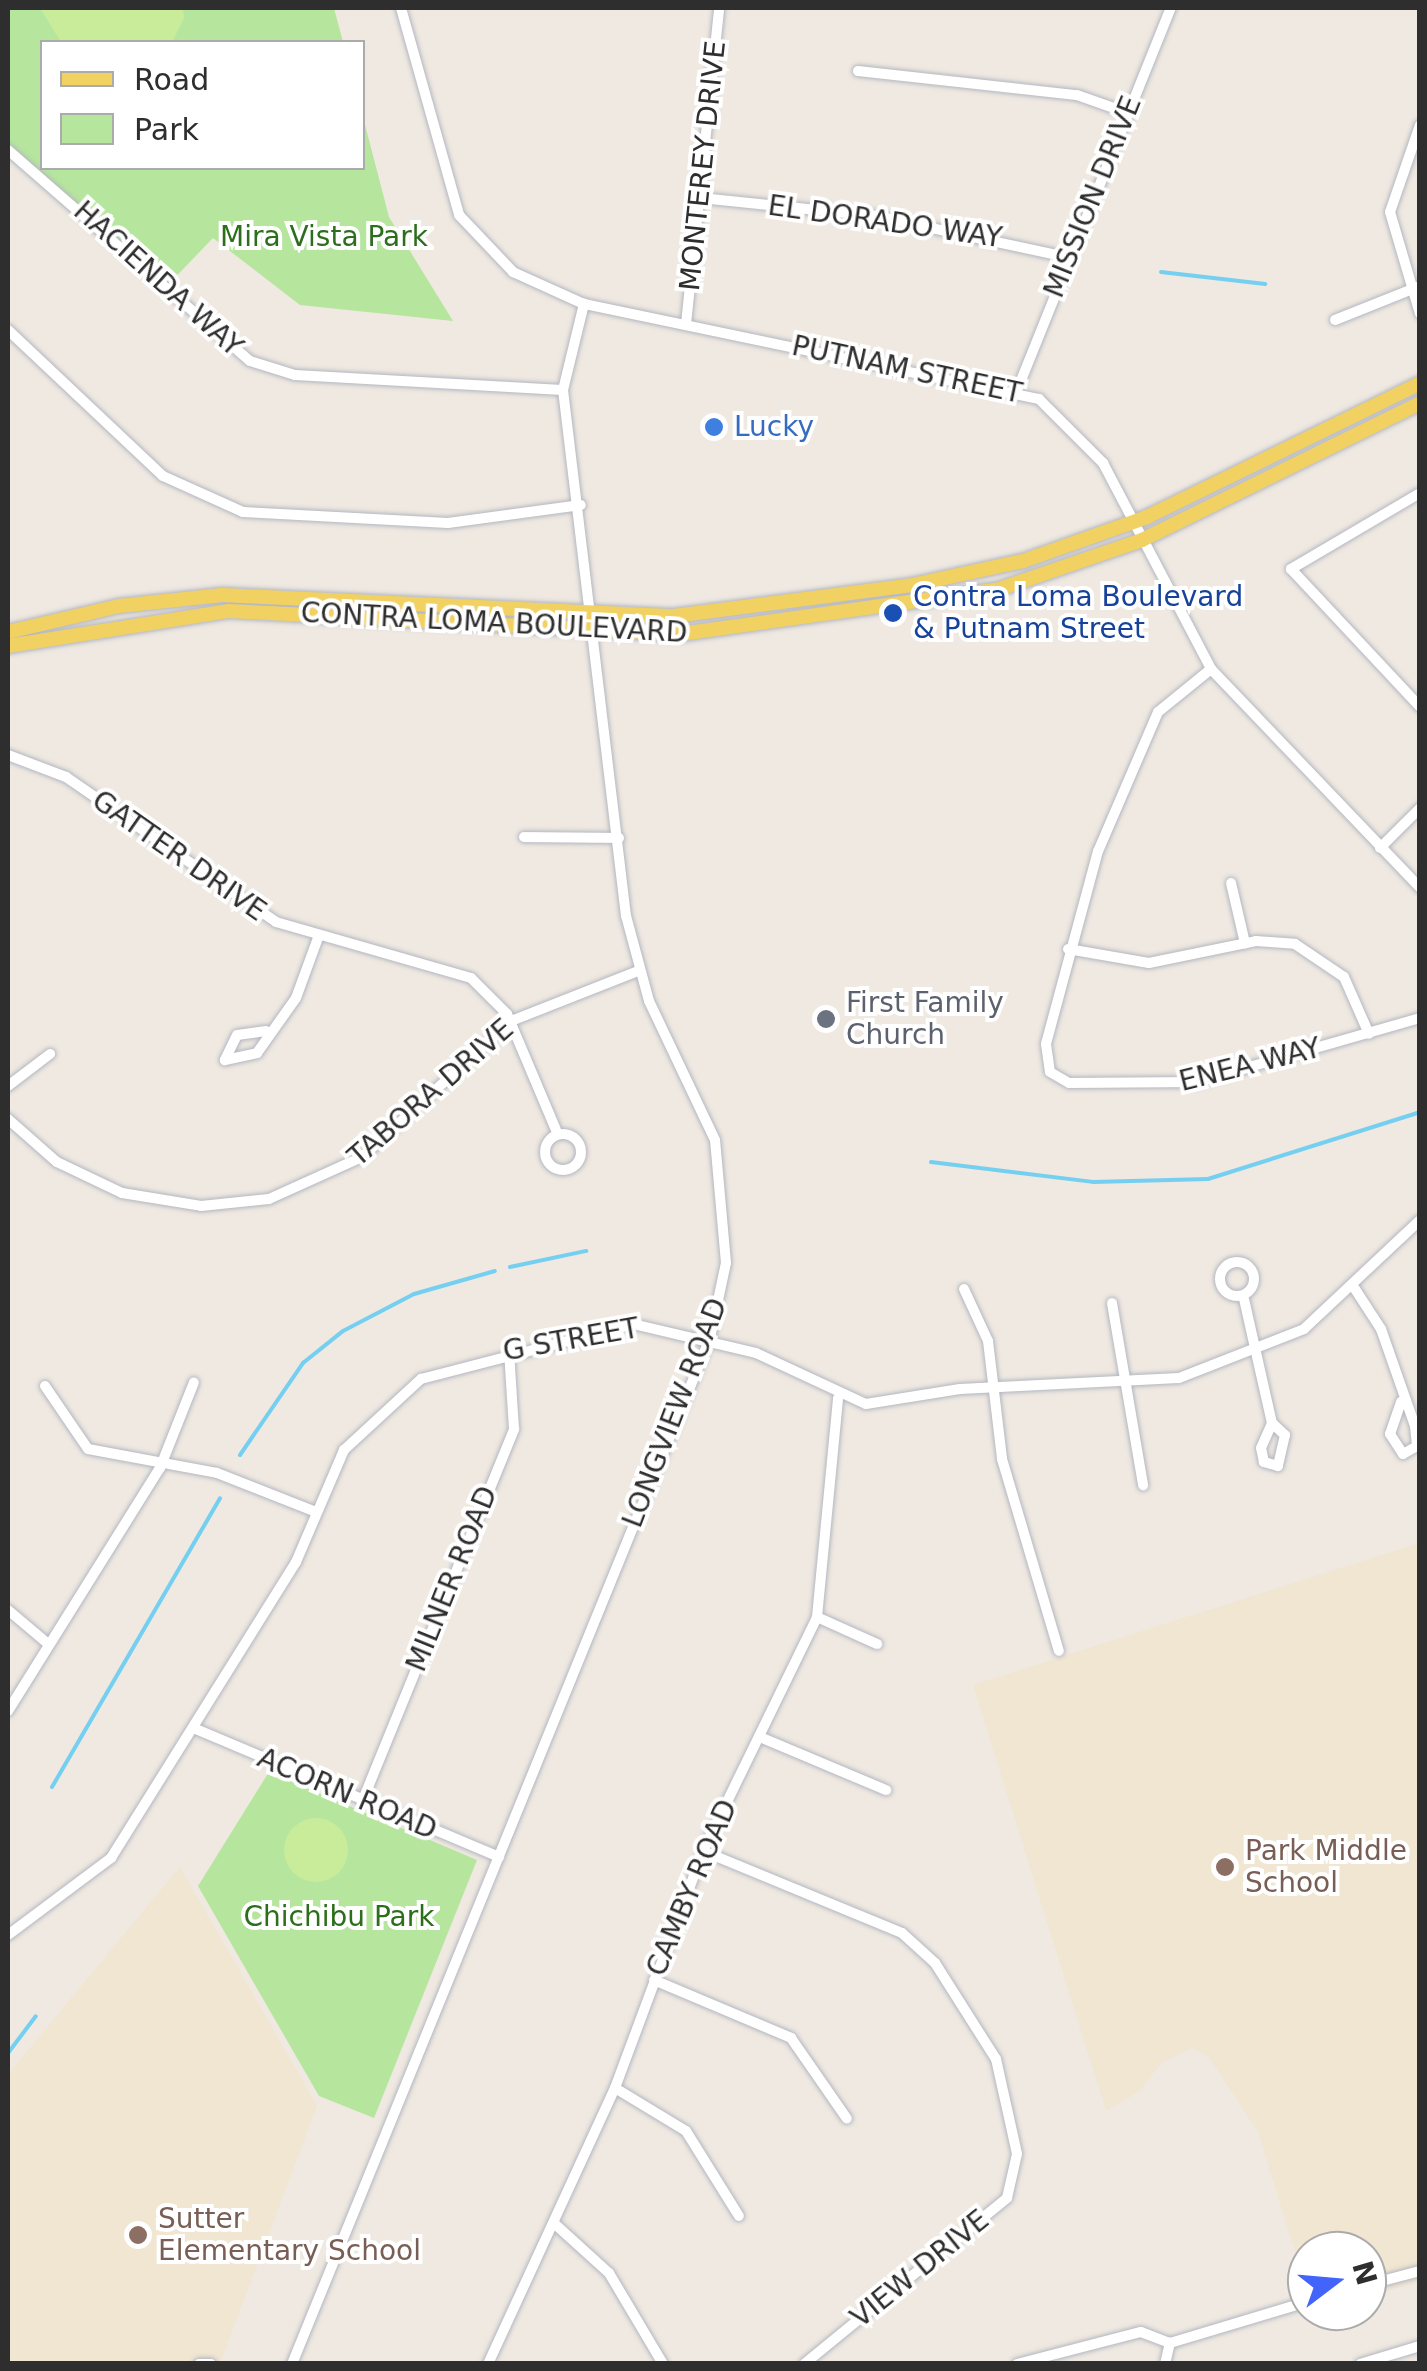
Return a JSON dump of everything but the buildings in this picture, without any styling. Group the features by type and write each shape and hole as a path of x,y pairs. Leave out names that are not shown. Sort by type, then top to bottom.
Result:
{"main road":[{"name":"CONTRA LOMA BOULEVARD","path":"8,632 119,606 222,596 594,611 741,610 912,585 1024,561 1134,522 1420,383"},
{"name":"CONTRA LOMA BOULEVARD","path":"8,646 229,611 597,632 747,628 983,592 1142,540 1420,403"}],"street":[{"name":"PUTNAM STREET","path":"401,8 459,214 513,272 584,304 1018,388 1083,435 1211,668 1420,888"},
{"name":"MONTEREY DRIVE","path":"686,324 719,8"},
{"name":"MISSION DRIVE","path":"1018,388 1067,256 1170,8"},
{"path":"858,71 1077,94 1128,113"},
{"path":"1420,125 1390,212 1420,314"},
{"name":"HACIENDA WAY","path":"8,150 250,361 294,376 563,390"},
{"name":"EL DORADO WAY","path":"701,198 875,216 1067,256"},
{"path":"1335,320 1414,287"},
{"name":"LONGVIEW ROAD","path":"292,2364 710,1338 726,1263 723,1175 697,1092 638,971 581,505 563,390 584,304"},
{"path":"8,330 164,476 243,512 448,523 581,505"},
{"path":"1420,492 1291,569 1420,707"},
{"path":"1211,668 1148,729 1068,950 1149,963 1245,943 1296,944 1328,960 1354,992 1369,1034"},
{"name":"GATTER DRIVE","path":"8,755 66,777 246,906 318,938 447,965 480,984 511,1021 556,1130"},
{"path":"1380,848 1420,808"},
{"path":"524,837 619,838"},
{"path":"1231,884 1245,943"},
{"path":"266,1031 296,998 318,938"},
{"name":"ENEA WAY","path":"1068,950 1046,1044 1047,1066 1061,1082 1162,1086 1420,1018"},
{"name":"TABORA DRIVE","path":"8,1119 57,1162 122,1193 201,1206 269,1199 362,1157 511,1021 638,971"},
{"path":"8,1086 50,1054"},
{"name":"G STREET","path":"8,1935 111,1858 196,1729 316,1512 344,1450 397,1393 509,1351 633,1324 710,1338 790,1367 838,1398 882,1404 995,1386 1125,1382 1194,1375 1260,1352 1355,1289 1420,1220"},
{"path":"964,1289 984,1325 1002,1459 1059,1651"},
{"path":"1355,1289 1381,1329 1401,1402 1418,1437 1403,1454 1390,1434 1401,1402"},
{"path":"1244,1298 1260,1352 1272,1423"},
{"path":"1112,1302 1143,1485"},
{"name":"MILNER ROAD","path":"362,1802 514,1429 509,1351"},
{"path":"8,1711 46,1642 160,1468 194,1382"},
{"path":"45,1386 88,1448 160,1468 218,1473 316,1512"},
{"name":"CAMBY ROAD","path":"488,2364 524,2269 556,2225 615,2088 703,1851 817,1617 838,1398"},
{"path":"8,1610 46,1642"},
{"path":"817,1617 877,1644"},
{"name":"ACORN ROAD","path":"196,1729 499,1857"},
{"path":"760,1737 886,1790"},
{"name":"VIEW DRIVE","path":"703,1851 902,1933 935,1964 996,2059 1018,2154 1007,2198 804,2364"},
{"path":"654,1980 791,2038 847,2119"},
{"path":"615,2088 686,2131 739,2216"},
{"path":"556,2225 610,2273 663,2364"},
{"path":"1387,2279 1420,2270"},
{"path":"1017,2364 1141,2332 1170,2344 1287,2308"},
{"path":"1165,2364 1170,2344"},
{"path":"1360,2364 1420,2346"},
{"path":"202,2363 211,2364"}],"shaded area":[{"name":"Park Middle School","path":"1419,1543 1419,2281 1387,2291 1387,2231 1289,2231 1258,2132 1209,2057 1192,2048 1161,2063 1140,2091 1106,2111 973,1685"},
{"name":"Sutter Elementary School","path":"180,1867 317,2106 220,2363 8,2364 8,2074"}],"green space":[{"name":"Mira Vista Park","path":"8,8 334,8 342,40 40,40 40,170 365,170 365,125 389,217 453,321 300,305 213,238 165,288 8,150"},
{"path":"40,8 183,8 184,18 173,40 60,40"},
{"name":"Chichibu Park","path":"269,1772 477,1860 374,2118 319,2096 198,1886"},
{"path":"316,1818 339,1827 348,1850 339,1873 316,1882 293,1873 284,1850 293,1827"}],"waterway":[{"path":"1161,272 1265,284"},
{"path":"931,1162 1093,1182 1208,1179 1420,1112"},
{"path":"510,1267 586,1251"},
{"path":"240,1455 303,1363 343,1331 414,1294 495,1271"},
{"path":"52,1787 220,1498"},
{"path":"8,2053 36,2016"}],"place":[{"name":"Lucky","path":"714,427"},
{"name":"Contra Loma Boulevard & Putnam Street","path":"893,613"},
{"name":"First Family Church","path":"826,1019"},
{"name":"Park Middle School","path":"1225,1867"},
{"name":"Sutter Elementary School","path":"138,2235"}]}
